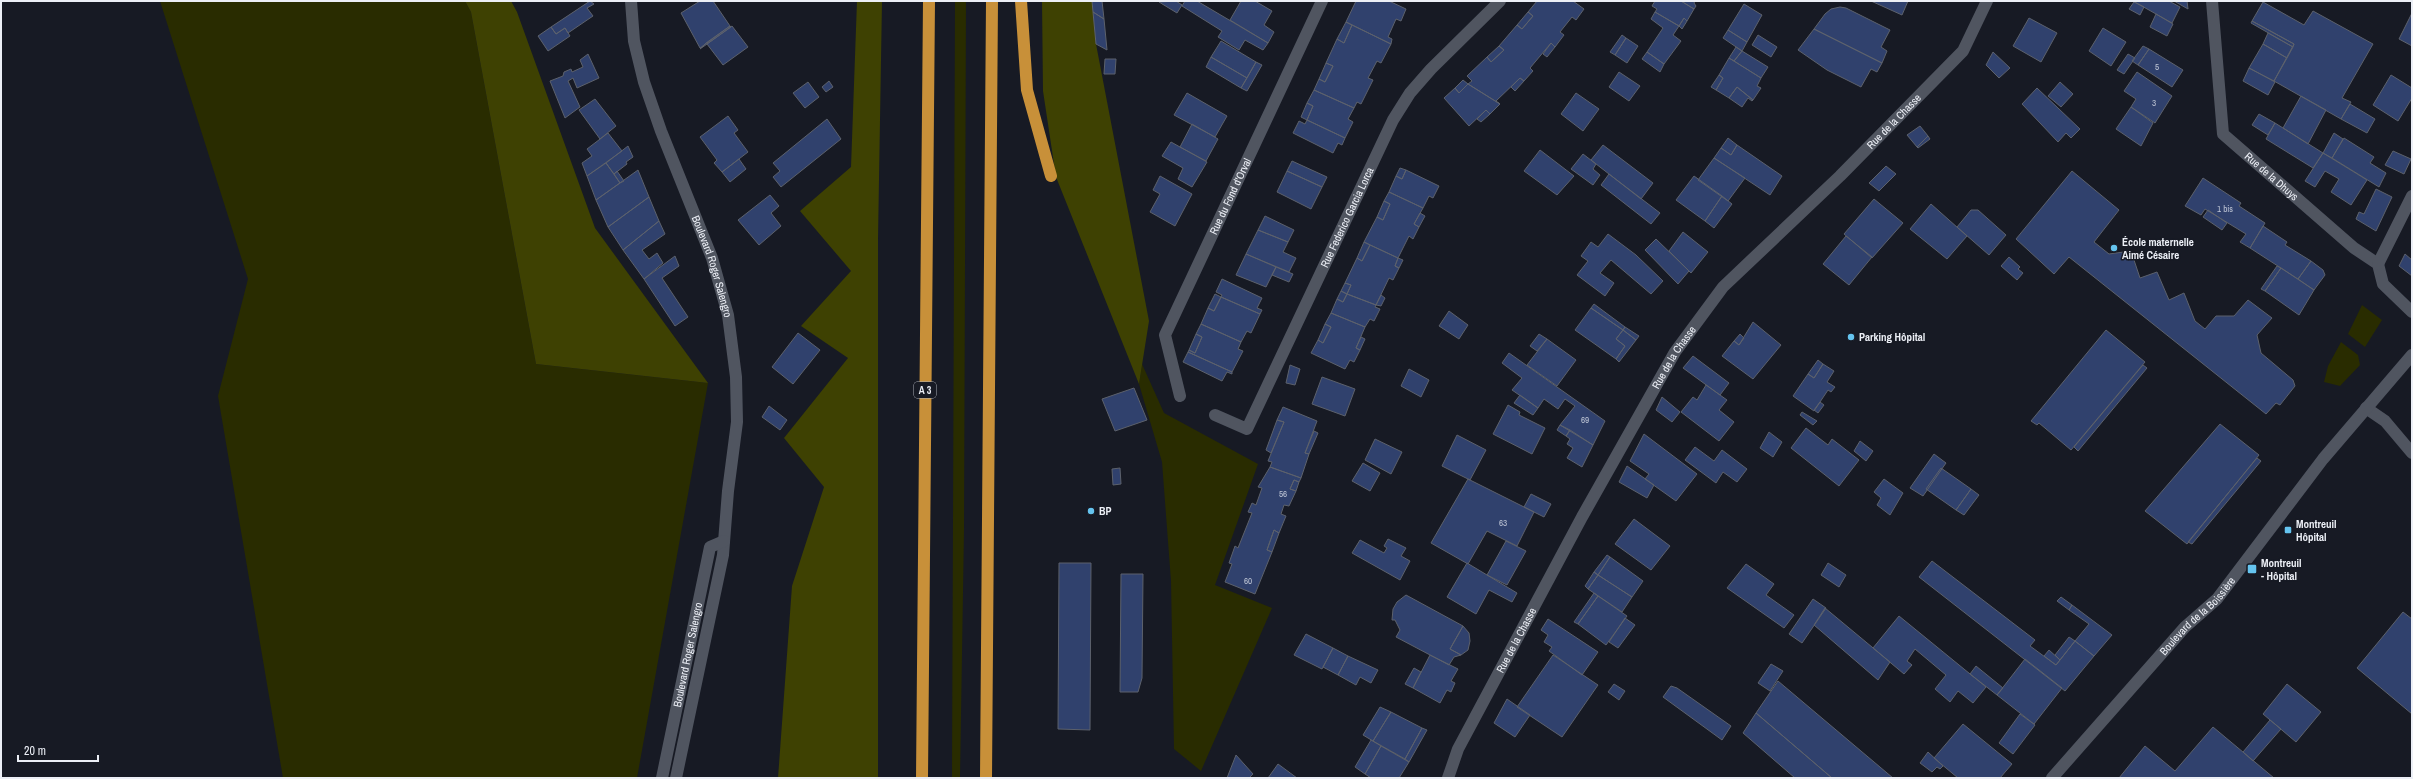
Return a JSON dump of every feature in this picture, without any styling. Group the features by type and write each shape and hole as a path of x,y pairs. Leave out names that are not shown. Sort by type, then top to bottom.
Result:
{"highway":[{"name":"A 3","path":"922,778 929,1"},
{"path":"986,778 992,1"},
{"path":"1021,1 1027,90 1051,176"}],"street":[{"name":"Boulevard Roger Salengro","path":"631,1 634,40 644,82 661,131 712,258 728,315 736,378 737,422 728,491 723,555 676,778"},
{"name":"Rue du Fond d'Orval","path":"1180,396 1165,335 1322,1"},
{"name":"Rue Federico Garcia Lorca","path":"1215,415 1247,429 1393,120 1410,93 1426,75 1500,1"},
{"name":"Rue de la Chasse","path":"1448,778 1458,749 1582,517 1675,352 1723,287 1840,176 1964,51 1987,1"},
{"name":"Rue de la Dhuys","path":"2212,1 2223,134 2354,248 2378,264"},
{"path":"2412,196 2378,264 2383,284 2412,312"},
{"name":"Boulevard de la Boissière","path":"2052,778 2185,628 2218,599 2323,459 2412,355"},
{"path":"2366,408 2385,421 2412,453"},
{"name":"Boulevard Roger Salengro","path":"662,778 710,547 724,541"}],"green space":[{"path":"160,1 465,1 471,12 536,364 708,383 637,778 283,778 218,396 248,279"},
{"path":"955,1 966,1 964,531 960,778 952,778"},
{"path":"2362,305 2382,320 2365,347 2348,334"},
{"path":"2341,342 2358,355 2360,365 2340,386 2324,382 2328,366"},
{"path":"1142,364 1164,413 1258,464 1215,585 1272,608 1201,771 1174,749 1171,581 1162,462 1139,384"}],"shaded area":[{"path":"465,1 511,1 517,12 595,228 708,383 536,364 471,12"},
{"path":"857,1 882,1 878,239 878,778 778,778 792,586 824,487 784,438 848,358 801,326 851,271 800,211 851,167"},
{"path":"1042,1 1092,1 1096,44 1149,321 1139,384 1056,177 1043,91"}],"building":[{"path":"590,1 594,4 587,8 593,16 568,33 565,28 556,34 551,27"},
{"path":"700,1 713,1 730,26 700,48 681,13"},
{"path":"1092,1 1102,1 1104,19 1093,12"},
{"path":"1176,1 1182,5 1177,13 1159,2"},
{"path":"1185,1 1197,1 1268,43 1263,50 1245,40 1239,50 1218,37 1222,31 1182,6"},
{"path":"1241,1 1255,1 1272,11 1264,25 1274,32 1268,43 1230,20"},
{"path":"1356,1 1389,1 1406,9 1401,21 1396,19 1388,37 1392,39 1391,44 1346,22"},
{"path":"1537,1 1573,1 1584,9 1576,20 1572,17 1560,32 1564,35 1555,47 1551,43 1530,68 1533,71 1524,81 1520,78 1496,101 1500,104 1468,84 1472,81 1467,76 1487,57 1491,62 1504,50 1499,46 1517,25 1522,29 1533,16 1528,12"},
{"path":"1655,1 1681,1 1694,9 1687,21 1684,18 1679,26 1655,12 1657,9 1652,6"},
{"path":"1681,1 1695,1 1694,3 1696,6 1694,9"},
{"path":"1871,1 1908,1 1902,15"},
{"path":"2133,1 2169,1 2180,7 2172,23"},
{"path":"2174,1 2187,1 2188,9"},
{"path":"2134,2 2144,7 2140,15 2129,9"},
{"path":"2263,2 2304,25 2313,11 2373,44 2342,98 2351,102 2341,119 2274,81 2294,44 2252,21"},
{"path":"1744,4 1762,15 1747,42 1728,30"},
{"path":"1840,7 1846,8 1890,30 1881,47 1887,51 1882,63 1814,29 1825,14 1831,9"},
{"path":"1093,12 1104,19 1107,50 1096,44"},
{"path":"1528,12 1533,16 1522,29 1517,25"},
{"path":"1655,12 1679,26 1673,35 1681,41 1664,64 1647,52 1663,28 1651,19"},
{"path":"2412,13 2412,46 2399,39"},
{"path":"2156,14 2173,24 2167,36 2150,27"},
{"path":"1684,18 1687,21 1682,29 1679,26"},
{"path":"2029,18 2057,33 2041,62 2013,46"},
{"path":"2252,21 2294,44 2293,47 2251,23"},
{"path":"1346,22 1352,25 1344,43 1337,39"},
{"path":"1352,25 1391,44 1381,63 1377,61 1368,78 1373,80 1361,104 1357,102 1354,108 1314,90 1319,79 1325,82 1333,66 1326,63 1337,39 1344,43"},
{"path":"730,26 731,27 700,49 706,43"},
{"path":"732,26 748,47 723,65 707,44"},
{"path":"551,27 556,34 565,28 570,36 548,51 538,36"},
{"path":"2103,28 2126,42 2111,66 2089,51"},
{"path":"1814,29 1882,63 1877,72 1871,69 1861,87 1827,70 1798,50"},
{"path":"1728,30 1747,42 1742,51 1723,38"},
{"path":"2268,33 2293,47 2287,58 2263,44"},
{"path":"1622,35 1626,38 1615,55 1610,52"},
{"path":"1758,35 1777,47 1771,57 1752,45"},
{"path":"1626,38 1638,46 1627,63 1615,55"},
{"path":"1221,41 1256,62 1247,78 1211,57"},
{"path":"1551,43 1555,47 1547,57 1543,54"},
{"path":"2263,44 2287,58 2274,81 2249,68"},
{"path":"1499,46 1504,50 1491,62 1487,57"},
{"path":"2143,46 2149,49 2138,65 2132,61"},
{"path":"1736,47 1742,51 1734,61 1729,58"},
{"path":"2149,49 2183,70 2172,87 2138,65"},
{"path":"1742,51 1768,67 1761,78 1734,61"},
{"path":"1647,52 1664,64 1660,72 1642,59"},
{"path":"1993,52 2010,68 1999,78 1986,65"},
{"path":"588,54 599,78 577,88 573,78 568,81 580,107 565,118 550,81 563,76 564,72 571,69 572,72 583,67 580,60"},
{"path":"2128,54 2135,58 2124,74 2117,70"},
{"path":"1211,57 1247,78 1241,88 1206,67"},
{"path":"1729,58 1761,78 1757,86 1761,88 1753,100 1737,87 1729,98 1716,90 1723,78 1719,75"},
{"path":"1105,59 1116,59 1115,74 1104,74"},
{"path":"1256,62 1262,65 1247,91 1241,88"},
{"path":"1326,63 1333,66 1325,82 1319,79"},
{"path":"2249,68 2275,82 2268,95 2243,81"},
{"path":"1619,72 1640,86 1629,101 1609,87"},
{"path":"2137,72 2172,96 2155,123 2131,107 2136,99 2124,91"},
{"path":"1719,75 1723,78 1716,90 1711,87"},
{"path":"2391,75 2412,88 2412,98 2398,121 2373,105"},
{"path":"1520,78 1524,81 1515,91 1511,87"},
{"path":"1463,80 1468,84 1459,93 1455,88"},
{"path":"829,81 833,87 826,92 822,87"},
{"path":"808,82 819,97 805,108 793,93"},
{"path":"2060,82 2073,94 2061,107 2048,96"},
{"path":"1468,84 1500,104 1490,114 1486,110 1469,126 1444,98 1455,88 1459,93"},
{"path":"1737,87 1753,100 1752,101 1748,98 1742,107 1729,98"},
{"path":"2037,88 2080,129 2071,138 2066,133 2058,142 2022,104"},
{"path":"1314,90 1354,108 1348,119 1353,122 1345,138 1307,120 1313,106 1307,103"},
{"path":"1187,93 1227,116 1215,137 1174,115"},
{"path":"1576,93 1599,109 1583,131 1561,114"},
{"path":"2301,96 2326,110 2308,144 2283,128"},
{"path":"595,99 616,126 600,139 579,110"},
{"path":"1307,103 1313,106 1307,120 1301,117"},
{"path":"2350,104 2375,119 2367,133 2341,119"},
{"path":"2131,107 2153,123 2141,146 2116,129"},
{"path":"1486,110 1490,114 1481,122 1477,119"},
{"path":"2259,114 2275,123 2268,135 2252,125"},
{"path":"728,116 738,130 734,133 748,152 722,172 714,163 717,160 700,137"},
{"path":"827,119 841,139 781,187 773,177 780,171 773,163"},
{"path":"1307,120 1345,138 1342,145 1338,143 1333,153 1293,133 1299,121 1305,124"},
{"path":"2275,123 2323,153 2313,168 2266,139"},
{"path":"1192,124 1218,139 1206,161 1180,147"},
{"path":"1920,126 1928,136 1917,147 1907,135"},
{"path":"608,133 622,151 587,176 582,163 592,156 587,149"},
{"path":"2334,133 2343,139 2332,158 2323,153"},
{"path":"1928,136 1930,139 1918,148 1917,147"},
{"path":"1728,138 1737,145 1731,155 1721,148"},
{"path":"2344,138 2374,157 2370,163 2386,173 2379,187 2332,158"},
{"path":"1171,142 1207,162 1192,187 1178,179 1183,168 1162,156"},
{"path":"1603,145 1653,183 1641,199 1591,160"},
{"path":"1737,145 1782,176 1770,195 1714,158 1721,148 1731,155"},
{"path":"628,146 633,157 626,162 627,164 614,174 606,163"},
{"path":"1540,150 1574,176 1557,195 1524,171"},
{"path":"2393,151 2411,159 2404,174 2385,165"},
{"path":"2323,153 2367,180 2351,205 2331,192 2339,179 2325,171 2315,187 2305,181"},
{"path":"1583,154 1596,164 1593,169 1600,175 1593,185 1571,169"},
{"path":"1714,158 1745,178 1728,201 1698,180"},
{"path":"739,159 746,169 730,182 722,172"},
{"path":"1292,161 1327,177 1322,187 1287,171"},
{"path":"606,163 620,183 596,200 587,176"},
{"path":"1886,166 1896,174 1879,191 1869,183"},
{"path":"1400,168 1406,170 1402,179 1396,176"},
{"path":"638,170 649,197 608,227 596,200"},
{"path":"1406,170 1439,186 1433,198 1429,196 1423,208 1389,192 1396,176 1402,179"},
{"path":"617,171 624,181 620,183 614,174"},
{"path":"1287,171 1322,187 1311,209 1277,192"},
{"path":"2072,171 2119,210 2094,242 2109,254 2131,251 2140,278 2157,272 2169,300 2184,293 2195,321 2205,329 2216,316 2234,316 2248,300 2272,318 2257,335 2261,353 2293,380 2295,386 2280,405 2276,403 2266,414 2069,257 2054,274 2016,239"},
{"path":"1609,174 1660,213 1651,224 1601,185"},
{"path":"1160,176 1192,194 1175,226 1150,212 1160,194 1153,190"},
{"path":"1694,176 1722,196 1705,221 1676,200"},
{"path":"2203,178 2241,203 2239,206 2265,223 2250,248 2240,242 2246,234 2205,209 2201,215 2185,206"},
{"path":"2376,189 2392,197 2376,231 2356,219 2359,212 2364,214"},
{"path":"1389,192 1423,208 1414,224 1419,227 1413,239 1409,236 1398,258 1364,242 1377,217 1383,220 1390,204 1384,201"},
{"path":"770,195 779,206 771,213 781,226 759,245 738,220"},
{"path":"1722,196 1732,204 1714,228 1705,221"},
{"path":"649,197 659,221 623,250 608,227"},
{"path":"1874,199 1903,223 1872,258 1844,234"},
{"path":"1384,201 1390,204 1383,220 1377,217"},
{"path":"1931,204 1967,236 1947,259 1910,229"},
{"path":"1971,210 1978,210 2006,235 1989,255 1957,227"},
{"path":"2208,210 2227,223 2222,230 2203,217"},
{"path":"1420,213 1425,216 1419,227 1414,224"},
{"path":"1265,216 1294,230 1288,242 1258,230"},
{"path":"659,221 665,234 642,250 649,259 657,253 663,263 644,279 623,250"},
{"path":"2263,226 2287,242 2285,245 2311,261 2298,279 2250,248"},
{"path":"1258,230 1288,242 1283,252 1296,258 1289,272 1246,254"},
{"path":"1683,232 1708,252 1691,273 1669,251"},
{"path":"1608,234 1636,255 1663,281 1651,294 1611,260 1600,273 1614,283 1605,296 1577,275 1588,261 1581,256 1591,242 1598,247"},
{"path":"1846,236 1872,257 1849,285 1823,264"},
{"path":"1656,239 1689,271 1678,284 1645,250"},
{"path":"1364,242 1370,245 1362,261 1357,258"},
{"path":"1370,245 1398,258 1395,266 1399,268 1393,280 1389,278 1376,305 1347,294 1351,285 1345,283 1357,258 1362,261"},
{"path":"1246,254 1276,267 1266,287 1236,275"},
{"path":"2405,254 2412,260 2412,276 2399,266"},
{"path":"675,256 679,266 662,278 688,317 675,326 644,279"},
{"path":"2009,257 2020,267 2018,269 2023,273 2017,280 2001,266"},
{"path":"1398,258 1403,260 1399,268 1395,266"},
{"path":"2311,261 2323,270 2325,275 2314,290 2298,279"},
{"path":"2277,266 2281,268 2265,291 2261,289"},
{"path":"1276,267 1293,274 1289,282 1272,275"},
{"path":"2281,268 2314,290 2299,315 2265,291"},
{"path":"1222,279 1262,298 1257,308 1262,310 1260,314 1221,297 1222,295 1216,292"},
{"path":"1345,283 1351,285 1347,294 1341,291"},
{"path":"1341,291 1347,294 1343,302 1337,299"},
{"path":"1215,294 1221,297 1214,311 1208,308"},
{"path":"1347,294 1376,305 1375,307 1380,309 1374,321 1370,319 1365,327 1331,313 1337,299 1343,302"},
{"path":"1381,295 1385,298 1381,306 1376,305"},
{"path":"1221,297 1260,314 1251,333 1247,331 1241,342 1201,324 1208,308 1214,311"},
{"path":"1594,304 1625,327 1623,330 1591,308"},
{"path":"1591,308 1623,330 1616,339 1625,346 1616,359 1575,330"},
{"path":"1449,311 1468,325 1459,339 1439,326"},
{"path":"1331,313 1365,327 1356,348 1360,350 1354,362 1350,360 1345,369 1311,353 1318,340 1323,343 1331,327 1325,324"},
{"path":"1753,322 1781,345 1753,379 1722,356 1734,341 1739,345"},
{"path":"1201,324 1241,342 1238,349 1243,351 1232,372 1188,352 1189,350 1195,353 1202,337 1196,334"},
{"path":"1325,324 1331,327 1323,343 1318,340"},
{"path":"1625,327 1639,336 1636,340 1623,330"},
{"path":"1623,330 1636,340 1619,362 1616,359 1625,346 1616,339"},
{"path":"2106,330 2145,362 2071,450 2039,423 2037,425 2031,421"},
{"path":"798,333 820,350 793,384 772,367"},
{"path":"1196,334 1202,337 1195,353 1189,350"},
{"path":"1539,334 1547,339 1537,351 1530,346"},
{"path":"1740,334 1744,338 1739,345 1734,341"},
{"path":"1361,337 1365,339 1360,350 1356,348"},
{"path":"1547,339 1576,360 1557,386 1527,365"},
{"path":"1188,352 1232,372 1232,374 1227,372 1222,381 1183,362"},
{"path":"1509,353 1605,421 1593,445 1560,425 1575,406 1565,399 1558,409 1544,399 1538,408 1512,390 1522,378 1502,363"},
{"path":"1693,356 1729,383 1720,395 1683,368"},
{"path":"1818,360 1823,364 1814,378 1808,374"},
{"path":"1823,364 1834,371 1827,382 1835,387 1831,392 1828,390 1814,411 1793,396 1808,374 1814,378"},
{"path":"1290,365 1300,369 1295,385 1286,383"},
{"path":"2143,365 2147,368 2078,451 2074,447"},
{"path":"1409,369 1429,380 1421,397 1401,386"},
{"path":"1322,377 1355,389 1345,416 1312,404"},
{"path":"1706,385 1727,400 1719,410 1734,422 1719,441 1681,412 1693,397 1697,400"},
{"path":"1134,388 1147,420 1115,431 1102,399"},
{"path":"1520,395 1538,408 1533,415 1514,403"},
{"path":"1662,397 1680,412 1672,422 1656,410"},
{"path":"1820,402 1824,405 1818,413 1814,410"},
{"path":"1508,405 1520,412 1519,415 1545,428 1532,454 1493,434"},
{"path":"769,406 787,420 780,430 762,417"},
{"path":"1283,407 1317,421 1305,453 1309,454 1301,478 1270,467 1272,462 1268,461 1284,422 1277,420"},
{"path":"1802,412 1817,421 1813,425 1800,415"},
{"path":"1277,420 1284,422 1271,453 1266,450"},
{"path":"2220,424 2259,455 2187,544 2145,511"},
{"path":"1560,425 1570,430 1566,436 1557,430"},
{"path":"1806,428 1828,445 1832,439 1859,460 1839,486 1791,448"},
{"path":"1570,430 1593,445 1582,467 1567,458 1573,448 1567,444 1570,439 1566,436"},
{"path":"1314,431 1318,433 1309,454 1305,453"},
{"path":"1769,432 1782,442 1773,457 1760,448"},
{"path":"1644,434 1697,474 1676,501 1645,479 1649,474 1630,461"},
{"path":"1457,435 1486,450 1470,480 1442,466"},
{"path":"1375,439 1402,452 1391,474 1365,460"},
{"path":"1860,441 1873,451 1866,461 1854,451"},
{"path":"1695,447 1714,461 1722,450 1747,469 1737,482 1723,472 1716,483 1685,460"},
{"path":"1934,454 1946,463 1923,496 1910,488"},
{"path":"2257,458 2261,461 2192,544 2188,542"},
{"path":"1363,463 1380,473 1370,491 1352,481"},
{"path":"1627,466 1654,485 1647,498 1619,482"},
{"path":"1270,467 1301,478 1299,482 1294,480 1290,489 1296,491 1289,506 1284,505 1281,514 1286,516 1279,533 1274,530 1267,550 1272,552 1255,594 1225,582 1232,564 1229,563 1235,546 1238,548 1252,513 1248,512 1252,503 1256,505 1262,488 1258,487"},
{"path":"1120,468 1121,484 1113,485 1112,469"},
{"path":"1941,468 1971,489 1956,510 1926,489"},
{"path":"1468,479 1534,512 1517,546 1487,531 1468,564 1431,543"},
{"path":"1884,479 1903,493 1890,515 1877,505 1881,498 1874,492"},
{"path":"1294,480 1299,482 1296,491 1290,489"},
{"path":"1971,489 1979,495 1964,515 1956,510"},
{"path":"1531,494 1551,504 1544,517 1524,507"},
{"path":"1634,519 1670,546 1651,570 1615,544"},
{"path":"1274,530 1279,533 1272,552 1267,550"},
{"path":"1388,539 1406,548 1401,556 1410,561 1400,580 1352,553 1360,540 1384,553 1387,548 1384,546"},
{"path":"1506,541 1526,551 1507,585 1487,575"},
{"path":"1607,555 1610,557 1598,575 1594,572"},
{"path":"1610,557 1643,581 1632,597 1598,575"},
{"path":"1932,561 2035,640 2030,646 2056,665 2075,641 2094,656 2065,691 1919,577"},
{"path":"1059,563 1091,563 1090,730 1058,729"},
{"path":"1467,563 1517,593 1512,602 1489,590 1476,614 1447,597"},
{"path":"1828,563 1846,575 1839,587 1821,575"},
{"path":"1746,564 1774,584 1766,595 1794,615 1784,628 1727,588"},
{"path":"1594,572 1598,575 1588,589 1585,586"},
{"path":"1121,574 1143,574 1142,678 1138,692 1120,692"},
{"path":"1598,575 1632,597 1622,612 1588,589"},
{"path":"1594,593 1598,596 1578,624 1574,622"},
{"path":"1406,595 1463,626 1450,649 1461,655 1454,657 1449,665 1396,637 1400,630 1395,620 1392,620 1393,609 1397,602"},
{"path":"1598,596 1627,616 1606,645 1578,624"},
{"path":"2061,597 2072,605 2069,610 2057,601"},
{"path":"1813,599 1826,608 1802,643 1789,634"},
{"path":"2072,605 2112,635 2094,656 2075,641 2089,624 2069,610"},
{"path":"1825,608 1890,662 1878,680 1814,625"},
{"path":"2403,612 2412,619 2412,714 2357,668"},
{"path":"1899,616 1986,687 1973,703 1958,691 1950,702 1935,689 1946,675 1915,649 1907,661 1912,665 1904,674 1873,648"},
{"path":"1625,618 1635,625 1618,648 1609,642"},
{"path":"1548,619 1598,652 1582,675 1549,651 1552,647 1544,642 1548,635 1541,630"},
{"path":"1463,626 1469,633 1470,641 1468,650 1461,655 1450,649"},
{"path":"1306,634 1333,648 1322,669 1294,655"},
{"path":"2069,637 2075,641 2060,660 2055,655"},
{"path":"1333,648 1348,656 1338,675 1323,667"},
{"path":"2049,650 2060,660 2056,665 2044,656"},
{"path":"1430,655 1458,669 1451,681 1455,683 1451,692 1447,690 1440,703 1413,688"},
{"path":"1553,655 1598,685 1562,737 1517,707"},
{"path":"1348,656 1378,670 1371,683 1360,677 1356,685 1338,675"},
{"path":"2025,659 2062,688 2034,724 1997,695"},
{"path":"1771,664 1783,671 1770,691 1758,683"},
{"path":"1976,666 2003,688 1997,695 1970,674"},
{"path":"1414,668 1421,672 1413,688 1405,684"},
{"path":"1778,681 1893,778 1832,778 1756,713"},
{"path":"1614,684 1625,691 1619,700 1608,692"},
{"path":"2287,684 2321,712 2296,742 2263,714"},
{"path":"1671,686 1677,688 1731,726 1722,740 1663,697"},
{"path":"1507,699 1530,715 1515,737 1494,723"},
{"path":"1380,707 1391,712 1373,741 1363,735"},
{"path":"1391,712 1422,728 1405,759 1373,741"},
{"path":"1756,713 1832,778 1795,778 1743,733"},
{"path":"2020,714 2035,725 2013,754 1999,743"},
{"path":"2270,720 2281,729 2253,761 2243,752"},
{"path":"1963,724 2012,764 2000,778 1958,778 1934,758"},
{"path":"2213,727 2274,778 2119,778 2145,746 2175,771"},
{"path":"1422,728 1427,730 1409,762 1405,759"},
{"path":"1371,740 1381,746 1365,774 1355,767"},
{"path":"1381,746 1409,762 1399,778 1371,778 1365,774"},
{"path":"1928,752 1943,766 1940,769 1937,767 1932,772 1920,763"},
{"path":"1236,755 1253,774 1249,778 1227,778"},
{"path":"1278,764 1297,778 1268,778"}],"place":[{"name":"École maternelle Aimé Césaire","path":"2114,248"},
{"name":"Parking Hôpital","path":"1851,337"},
{"name":"BP","path":"1091,511"},
{"name":"Montreuil Hôpital","path":"2288,530"},
{"name":"Montreuil - Hôpital","path":"2252,569"}]}
